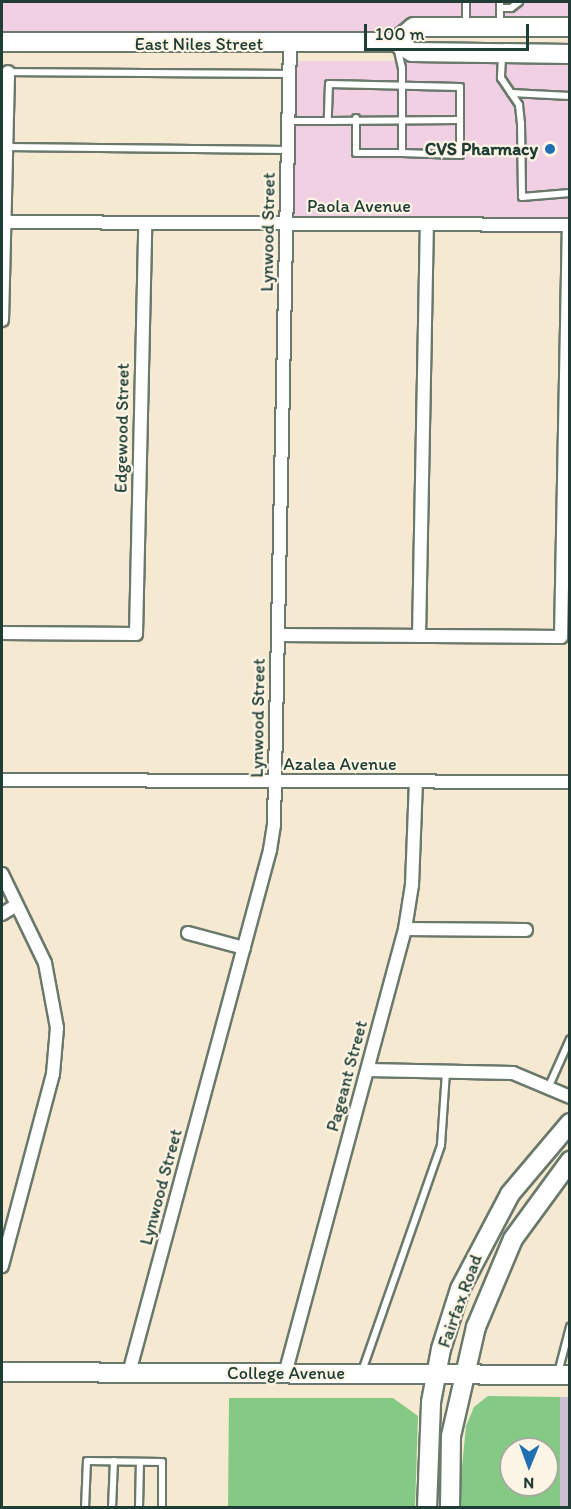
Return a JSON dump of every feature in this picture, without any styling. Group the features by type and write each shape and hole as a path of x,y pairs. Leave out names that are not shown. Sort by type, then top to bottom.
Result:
{"main road":[{"path":"396,42 414,27 570,27"},
{"path":"494,54 499,45 570,41"},
{"name":"East Niles Street","path":"2,42 290,44 396,42 412,52 570,54"},
{"name":"Fairfax Road","path":"427,1508 428,1435 436,1373 460,1289 489,1229 530,1167 570,1123"},
{"name":"Fairfax Road","path":"450,1508 451,1436 476,1327 499,1268 534,1206 570,1161"},
{"name":"College Avenue","path":"2,1372 564,1375"}],"street":[{"name":"Lynwood Street","path":"129,1373 270,850 275,782 290,44"},
{"path":"2,320 6,147 5,72"},
{"name":"Paola Avenue","path":"3,222 569,225"},
{"name":"Edgewood Street","path":"2,633 136,634 145,223"},
{"path":"419,636 428,224"},
{"path":"278,635 561,637 569,225"},
{"name":"Azalea Avenue","path":"2,780 570,782"},
{"name":"Pageant Street","path":"285,1374 405,929 412,885 416,782"},
{"path":"2,874 47,971 56,1007 57,1045 53,1074 2,1266"},
{"path":"2,914 15,906"},
{"path":"405,929 526,930"},
{"path":"188,933 244,948"},
{"path":"368,1070 513,1073 549,1086 570,1097"}],"lane":[{"path":"466,2 466,27"},
{"path":"500,27 500,5 511,8 519,2"},
{"path":"396,42 402,85 402,153"},
{"path":"494,54 501,78 519,105 522,197 570,193"},
{"path":"5,72 290,74"},
{"path":"328,121 328,84 460,87 460,155 356,153 356,118"},
{"path":"511,93 570,96"},
{"path":"289,121 356,118 460,120"},
{"path":"6,147 288,150"},
{"path":"549,1086 570,1039"},
{"path":"361,1373 441,1145 446,1070"},
{"path":"564,1375 570,1327"},
{"path":"85,1508 87,1461 114,1461 162,1462 162,1508"},
{"path":"112,1508 114,1461"},
{"path":"139,1508 140,1462"}],"shaded area":[{"path":"2,2 569,2 569,38 2,38"},
{"path":"294,61 569,61 569,220 294,220"},
{"path":"560,1397 569,1397 569,1507 560,1507"}],"green space":[{"path":"488,1396 560,1397 560,1507 458,1508 466,1426 474,1407"},
{"path":"229,1398 393,1398 418,1416 415,1507 228,1507"}],"place":[{"name":"CVS Pharmacy","path":"550,149"}]}
